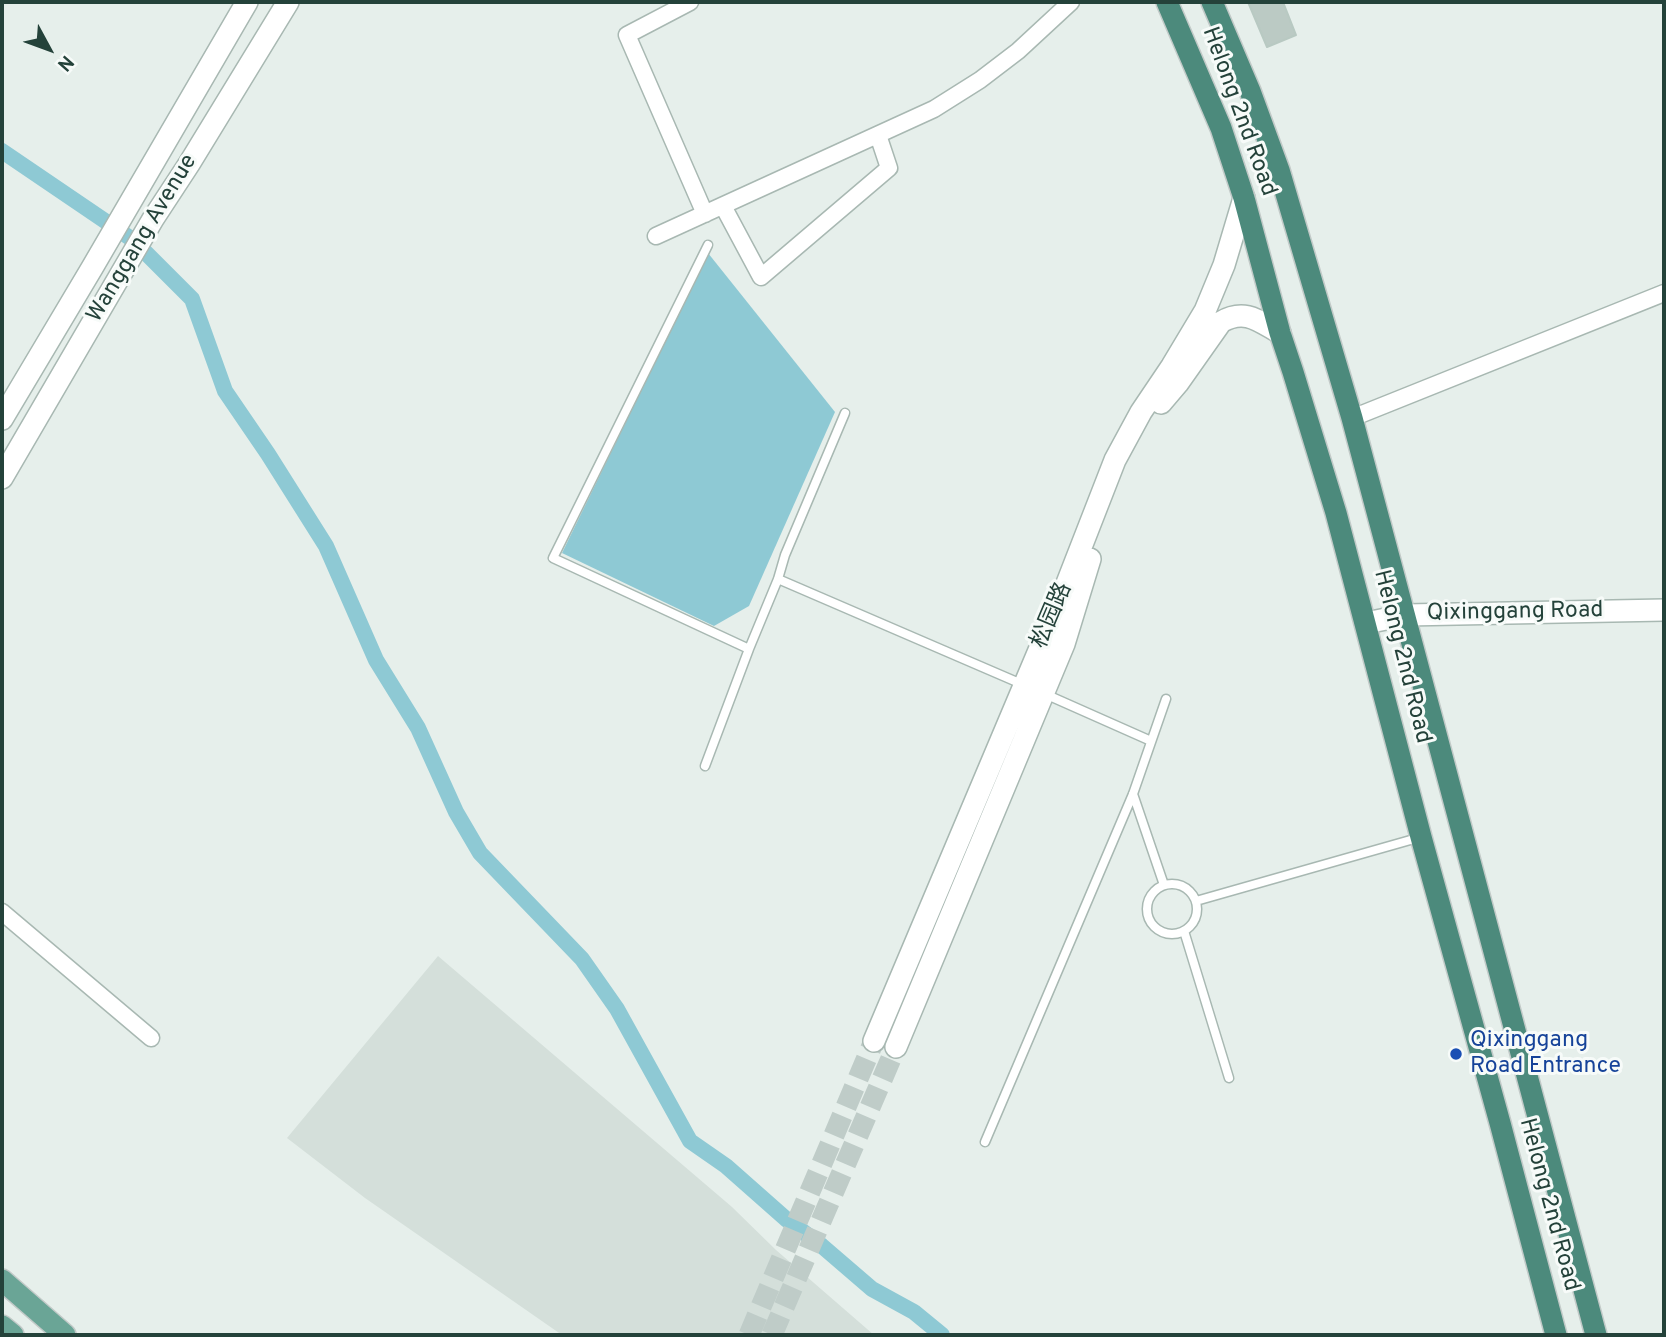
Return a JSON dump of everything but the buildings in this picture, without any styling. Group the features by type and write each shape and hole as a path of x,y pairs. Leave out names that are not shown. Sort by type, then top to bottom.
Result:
{"highway":[{"name":"Helong 2nd Road","path":"1167,2 1221,128 1244,198 1280,333 1336,513 1556,1335"},
{"name":"Helong 2nd Road","path":"1212,2 1250,91 1279,170 1352,418 1596,1335"}],"main road":[{"path":"2,1280 65,1335"},
{"path":"2,1326 13,1335"}],"street":[{"name":"Wanggang Avenue","path":"2,419 247,2"},
{"name":"Wanggang Avenue","path":"2,478 153,219 288,2"},
{"path":"690,2 627,36 705,214"},
{"path":"656,236 934,108 980,80 1018,51 1071,2"},
{"path":"723,206 761,277 889,168 878,135"},
{"name":"松园路","path":"874,1041 1062,596 1115,460 1141,412 1192,334 1209,301 1224,265 1244,198"},
{"path":"1352,418 1664,293"},
{"name":"松园路","path":"896,1047 1064,643 1111,497 1132,449 1154,413 1221,322 1242,315 1280,333"},
{"name":"Qixinggang Road","path":"1366,623 1406,615 1664,610"},
{"path":"2,912 151,1038"}],"lane":[{"path":"708,245 553,558 749,649"},
{"path":"705,766 785,555 845,413"},
{"path":"778,579 1024,685"},
{"path":"1044,693 1152,741"},
{"path":"985,1142 1133,794 1166,699"},
{"path":"1133,794 1164,885"},
{"path":"1196,901 1421,837"},
{"path":"1164,885 1180,885 1193,894 1196,901 1198,910 1191,926 1176,934 1160,931 1149,918 1148,902 1152,894 1164,885"},
{"path":"1184,931 1229,1078"}],"shaded area":[{"path":"438,956 732,1207 776,1250 874,1335 562,1335 365,1198 287,1138"}],"water":[{"path":"708,253 835,412 749,606 714,626 562,553"}],"waterway":[{"path":"2,151 133,240 192,299 225,391 326,546 376,660 418,728 456,812 480,853 582,959 617,1009 690,1141 726,1166 872,1289 914,1312 942,1335"}],"tunnel":[{"path":"749,1335 874,1041"},
{"path":"772,1335 896,1047"}],"place":[{"name":"Qixinggang Road Entrance","path":"1456,1054"}]}
